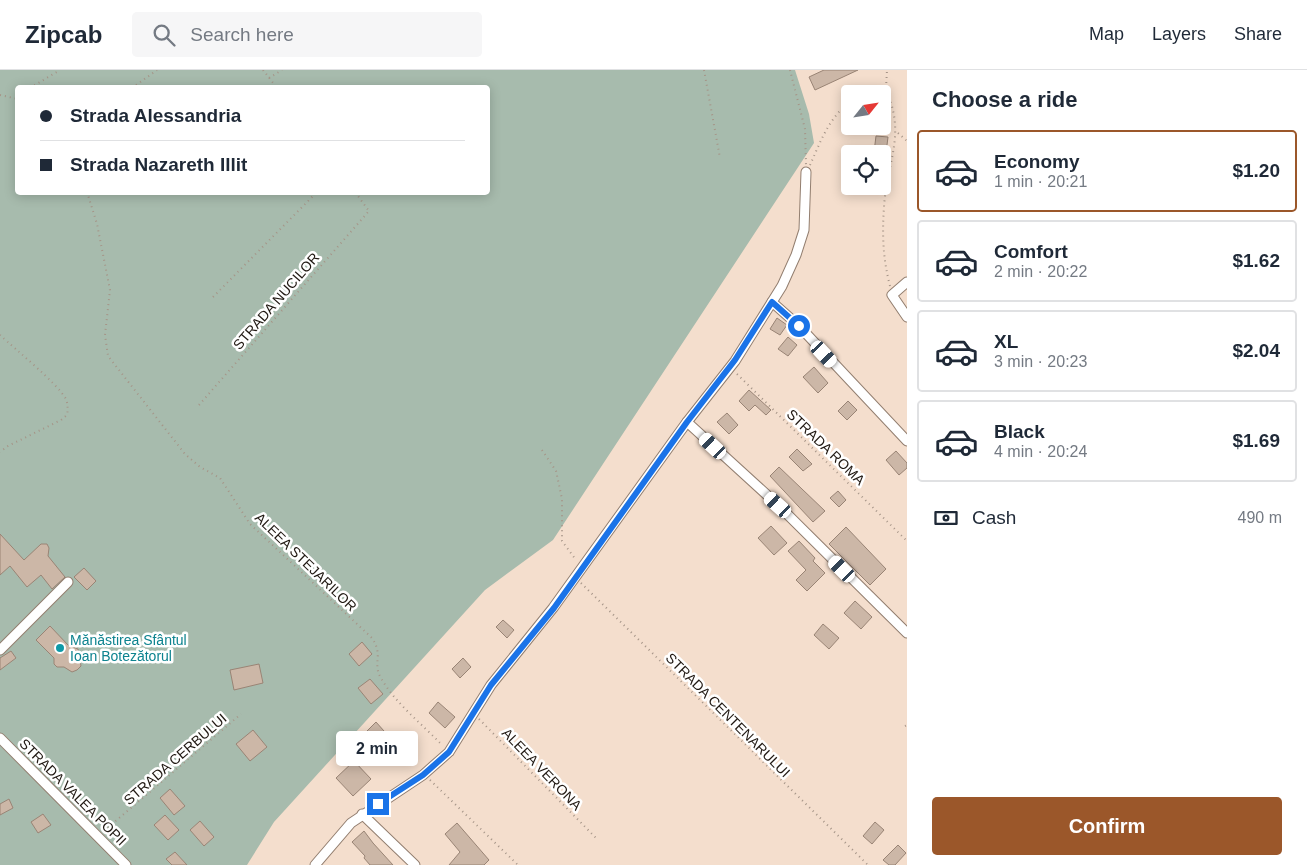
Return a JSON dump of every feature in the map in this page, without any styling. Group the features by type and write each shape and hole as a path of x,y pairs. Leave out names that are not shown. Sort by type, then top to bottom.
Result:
{"street":[{"path":"315,865 332,844 362,814 423,775 449,752 491,685 576,577 687,422 730,367 772,302 796,255 804,230 806,172"},
{"path":"907,282 892,295 907,317"},
{"path":"772,302 799,326 907,441"},
{"path":"687,422 778,505 907,633"},
{"path":"0,650 68,582"},
{"name":"STRADA VALEA POPII","path":"0,738 126,865"},
{"path":"362,814 415,865"}],"path":[{"path":"35,85 60,70"},
{"path":"136,85 157,70"},
{"path":"263,70 274,85"},
{"path":"269,78 282,70"},
{"path":"704,70 720,158"},
{"path":"790,70 805,130 806,172"},
{"path":"886,85 887,70"},
{"path":"40,85 42,81"},
{"path":"0,95 15,98"},
{"path":"11,97 15,95"},
{"path":"891,98 898,133 889,170 884,206 883,257 892,295"},
{"path":"806,172 834,118 841,109"},
{"path":"898,133 907,142"},
{"name":"ALEEA STEJARILOR","path":"88,195 97,224 110,290 105,335 108,356 185,454 200,467 220,478 250,524 372,638 379,651 377,669 380,677 389,690 449,752"},
{"path":"213,297 314,195"},
{"name":"STRADA NUCILOR","path":"198,405 369,211 357,195"},
{"path":"0,335 54,386 65,398 69,408 67,415 60,420 8,446 0,452"},
{"name":"STRADA ROMA","path":"730,367 907,541"},
{"path":"542,450 556,471 558,480 562,499 562,541 566,550 583,567"},
{"name":"STRADA CENTENARULUI","path":"576,577 868,865"},
{"name":"STRADA CERBULUI","path":"98,837 140,803 241,714"},
{"name":"ALEEA VERONA","path":"474,714 597,839"},
{"path":"423,775 518,865"}],"green space":[{"path":"0,70 795,70 809,114 814,143 553,540 485,590 274,822 247,865 0,865"}],"building":[{"path":"824,70 858,70 815,90 809,77"},
{"path":"876,136 888,137 887,145 875,145"},
{"path":"777,318 787,325 780,335 770,329"},
{"path":"788,337 797,345 788,356 778,349"},
{"path":"814,367 828,383 818,393 803,377"},
{"path":"749,390 771,410 766,415 755,405 749,411 739,401"},
{"path":"848,401 857,410 847,420 838,411"},
{"path":"727,413 738,425 729,434 717,422"},
{"path":"797,449 812,464 803,471 789,457"},
{"path":"896,451 907,463 907,468 899,475 886,460"},
{"path":"779,467 825,511 813,522 770,476"},
{"path":"838,491 846,500 839,507 830,498"},
{"path":"771,526 787,543 774,555 758,538"},
{"path":"846,527 886,569 870,585 829,544"},
{"path":"0,534 24,560 41,544 47,544 49,548 48,556 65,577 52,589 41,575 27,587 10,566 0,575"},
{"path":"799,541 815,558 813,561 825,573 807,591 796,580 806,570 788,551"},
{"path":"84,568 96,581 87,590 74,577"},
{"path":"855,601 872,617 861,629 844,613"},
{"path":"503,620 514,630 507,638 496,627"},
{"path":"823,624 839,638 829,649 814,635"},
{"name":"Mănăstirea Sfântul Ioan Botezătorul","path":"50,626 68,645 78,649 81,666 77,670 72,672 64,667 57,667 54,664 54,658 36,640"},
{"path":"362,642 372,654 359,666 349,654"},
{"path":"11,651 16,658 0,670 0,658"},
{"path":"463,658 471,667 460,678 452,669"},
{"path":"259,664 263,683 234,690 230,670"},
{"path":"370,679 383,694 371,704 358,688"},
{"path":"438,702 455,717 445,728 429,713"},
{"path":"376,722 392,740 381,750 365,733"},
{"path":"253,730 267,747 250,761 236,744"},
{"path":"354,761 371,779 353,796 336,778"},
{"path":"170,789 185,806 174,815 160,798"},
{"path":"9,799 13,808 0,815 0,804"},
{"path":"43,814 51,825 38,833 31,822"},
{"path":"165,815 179,830 168,840 154,825"},
{"path":"200,821 214,837 204,846 190,830"},
{"path":"875,822 884,830 872,844 863,836"},
{"path":"457,823 489,860 484,865 449,865 460,852 445,834"},
{"path":"364,831 393,865 370,865 364,858 365,856 352,842"},
{"path":"898,845 906,853 895,865 889,865 883,860"},
{"path":"175,852 187,865 172,865 166,859"}],"place":[{"name":"Mănăstirea Sfântul Ioan Botezătorul","path":"60,648"}],"route":[{"path":"378,804 423,775 449,752 466,728 491,685 554,608 687,422 735,360 772,302 799,326"}]}
